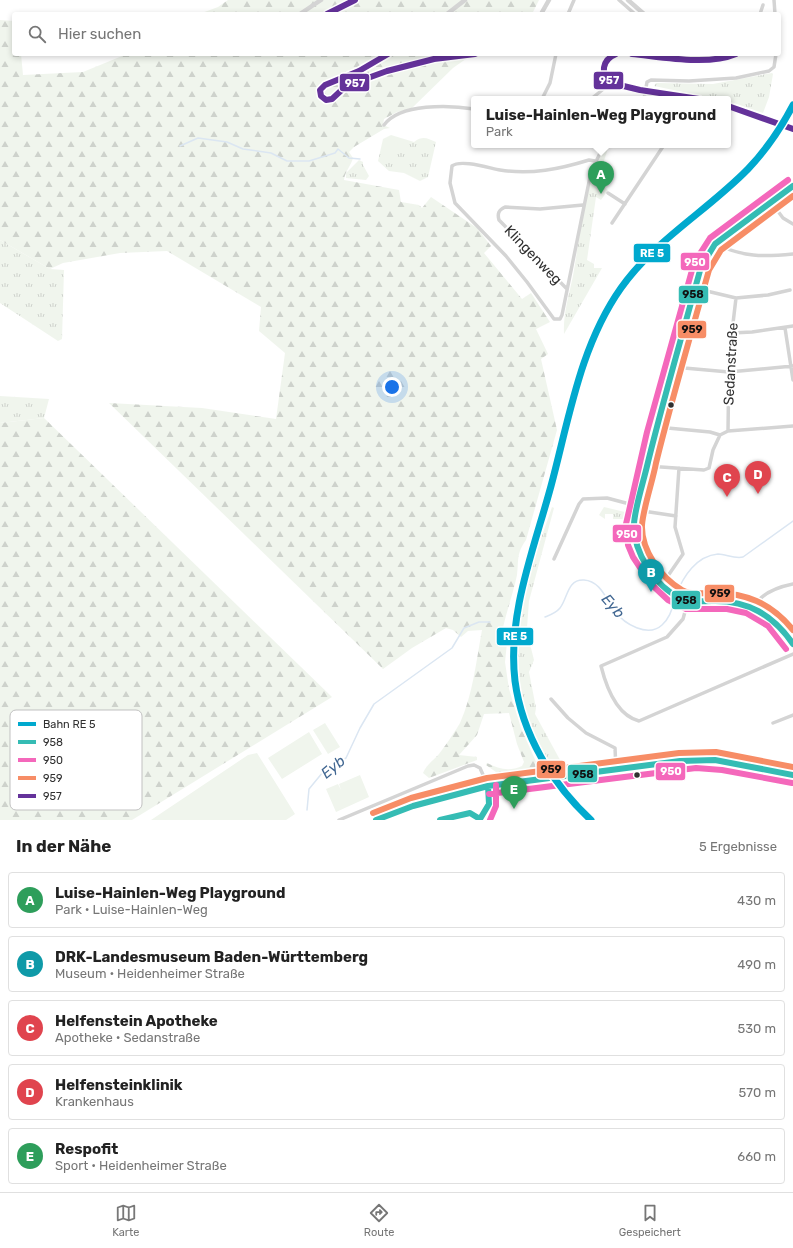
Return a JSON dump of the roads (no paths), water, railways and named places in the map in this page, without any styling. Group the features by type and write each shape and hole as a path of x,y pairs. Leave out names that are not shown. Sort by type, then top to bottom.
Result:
{"main road":[{"path":"376,820 413,806 488,786 680,761 706,760 793,775"}],"street":[{"path":"303,12 321,0"},
{"path":"331,12 355,0"},
{"path":"450,12 465,0"},
{"path":"542,12 549,0"},
{"path":"569,12 574,0"},
{"path":"620,0 633,12"},
{"path":"628,0 642,12"},
{"path":"774,0 775,12"},
{"path":"760,12 762,5"},
{"path":"385,56 359,71 324,86 320,90 321,96 326,100 330,100 346,86 400,67 440,58 458,56"},
{"path":"544,96 550,83 556,56"},
{"path":"613,56 607,60 604,67 605,76 611,83 624,87 681,96"},
{"path":"656,56 692,59 723,59 733,56"},
{"path":"645,96 647,82 657,79 689,81 713,80 769,72 776,64 776,56"},
{"path":"595,96 611,83"},
{"path":"384,125 389,119 414,110 447,106 471,109"},
{"path":"731,107 764,118"},
{"path":"595,161 589,160 560,169 536,171 503,170 455,164 452,166 450,183 455,203 506,256 554,319 560,319 562,315 583,205 595,161 602,148"},
{"path":"612,222 662,148"},
{"path":"793,186 715,244 706,255 694,288 672,367 637,506 634,524 637,546 647,564 671,594 681,600 728,601 754,606 777,623 793,644"},
{"path":"608,193 624,204"},
{"path":"771,202 783,218 793,224"},
{"name":"Klingenweg","path":"567,289 499,220 498,213 500,209 505,207 540,209 583,205"},
{"path":"715,244 747,256 760,257 793,254"},
{"path":"694,288 736,298 768,295 790,290"},
{"name":"Sedanstraße","path":"728,431 729,372 736,298"},
{"path":"732,333 752,332 793,326"},
{"path":"785,328 793,380"},
{"path":"672,367 729,372 792,366"},
{"path":"647,466 704,470 709,468 713,450 720,435 728,431 793,426"},
{"path":"657,427 710,432 720,435"},
{"path":"662,583 683,554 675,527 679,468"},
{"path":"554,560 579,504 583,499 607,498 637,506"},
{"path":"642,511 676,516"},
{"path":"754,606 758,599 765,595 793,584"},
{"path":"688,601 683,619 667,637 601,666 612,697 626,714 639,721 793,654"},
{"path":"551,699 568,718 586,733 615,748 616,769"},
{"path":"773,723 793,715"},
{"path":"339,820 468,766 474,765 480,768 488,786 489,804 480,820 470,813 440,820"}],"waterway":[{"path":"180,146 198,138 227,142 243,149 271,153 287,161 309,161 335,153 338,149 349,158 360,159"},
{"name":"Eyb","path":"676,594 687,574 703,559 718,554 743,557 793,521"},
{"name":"Eyb","path":"545,617 558,610 563,604 571,586 574,583 584,580 590,581 599,587 619,616 630,625 643,630 656,629 662,625 671,613 675,598"},
{"name":"Eyb","path":"307,810 309,789 323,772 346,758 360,728 374,704 452,648 464,628 479,622 490,622"}],"tunnel":[{"path":"764,118 793,129"}],"place":[{"name":"Luise-Hainlen-Weg Playground","path":"601,194"},
{"name":"Helfensteinklinik","path":"758,494"},
{"name":"Helfenstein Apotheke","path":"727,497"},
{"name":"DRK-Landesmuseum Baden-Württemberg","path":"651,592"},
{"name":"Respofit","path":"514,809"}]}
